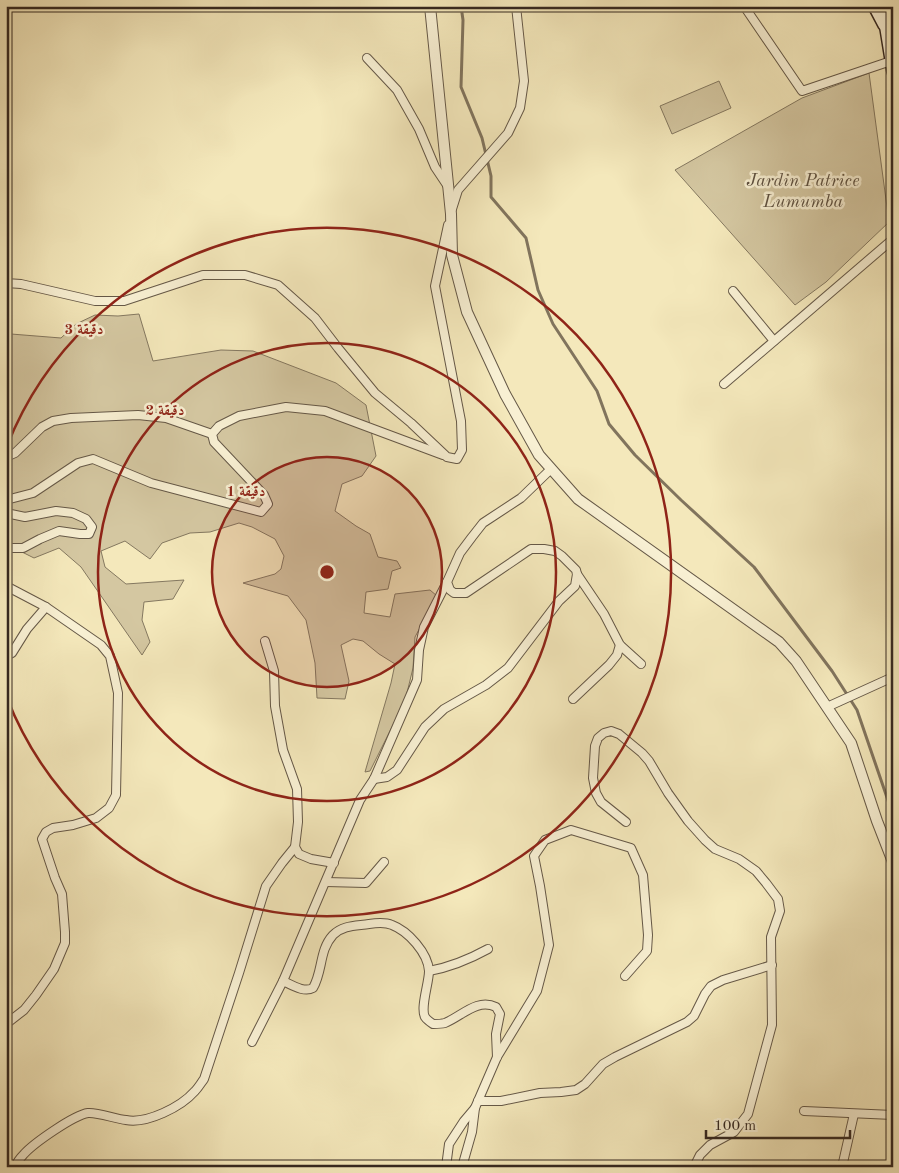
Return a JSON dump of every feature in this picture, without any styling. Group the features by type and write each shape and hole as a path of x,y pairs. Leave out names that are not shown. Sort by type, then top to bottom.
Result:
{"main road":[{"path":"874,6 886,29"},
{"path":"884,6 892,67"}],"street":[{"path":"430,6 453,188 451,214 452,255 467,312 505,394 539,455 578,499 779,642 796,661 851,743 893,862"},
{"path":"453,188 508,133 520,108 524,80 516,6"},
{"path":"744,6 802,91 892,67"},
{"path":"368,58 397,90 419,129 435,167 453,188"},
{"path":"212,434 219,426 239,416 286,407 325,411 447,457 457,459 462,450 461,421 435,286 451,214"},
{"path":"724,384 893,238"},
{"path":"6,283 21,284 95,301 124,301 203,275 245,274 278,285 315,318 375,393 447,457"},
{"path":"734,291 774,341"},
{"path":"6,457 15,453 42,427 54,421 71,418 138,415 166,418 212,434"},
{"path":"6,500 33,493 78,463 93,459 152,482 261,512 268,504 264,494 214,442 212,434"},
{"path":"252,1042 283,981 360,800 374,779 417,680 419,650 424,627 448,582 460,553 483,523 520,498 551,469"},
{"path":"6,514 25,517 56,511 73,512 86,519 92,526 89,534 58,530 23,548 6,548"},
{"path":"448,582 450,590 454,593 466,593 531,549 555,551 576,570 604,614 620,645 641,664"},
{"path":"374,779 387,777 397,770 425,727 444,709 486,686 508,668 559,601 575,586 577,574"},
{"path":"6,1024 24,1010 36,995 54,969 65,942 62,894 42,839 46,832 53,828 73,825 96,818 110,808 116,796 118,693 110,656 100,645 46,607 9,589"},
{"path":"6,656 12,653 27,629 46,607"},
{"path":"266,641 274,671 275,706 283,750 297,789 298,822 296,847 298,854 334,863"},
{"path":"573,699 609,665 617,655 620,645"},
{"path":"827,706 893,677"},
{"path":"626,822 602,802 596,792 593,778 595,746 598,738 604,733 611,731 619,734 649,761 673,800 704,840 715,849 739,859 750,867 766,883 778,899 780,911 771,937 772,1025 748,1114 734,1132 710,1145 700,1155 694,1167"},
{"path":"446,1167 449,1144 476,1105 497,1057 537,990 549,945 534,856 545,840 571,830 631,848 643,875 647,951 625,976"},
{"path":"15,1167 24,1154 47,1136 80,1115 90,1113 129,1121 154,1118 181,1103 194,1093 204,1079 266,886 296,847"},
{"path":"326,882 366,883 384,862"},
{"path":"283,981 303,990 313,988 326,944 343,927 377,923 392,925 409,936 419,947 426,960 429,971 423,1012 426,1018 433,1024 444,1024 477,1006 491,1004 496,1007 500,1014 496,1034 497,1057"},
{"path":"429,971 461,963 488,949"},
{"path":"476,1105 576,1090 586,1084 603,1064 687,1022 694,1016 711,986 723,980 772,966"},
{"path":"462,1167 472,1132 476,1105"},
{"path":"804,1112 893,1115"},
{"path":"842,1167 854,1114"}],"green space":[{"name":"Jardin Patrice Lumumba","path":"869,73 889,222 826,282 795,305 675,170 802,98"},
{"path":"719,81 731,108 672,134 660,106"},
{"path":"139,314 153,361 221,350 253,351 336,383 366,405 376,456 362,476 342,484 335,511 370,534 378,557 397,561 401,568 392,571 388,589 366,592 364,613 390,617 395,594 430,590 437,596 415,637 413,668 405,701 370,771 365,772 395,664 363,641 353,639 341,645 349,681 345,699 317,698 315,663 306,620 288,596 243,583 275,574 281,569 284,556 275,539 252,527 239,523 210,532 190,533 162,543 150,559 125,541 101,551 105,567 126,584 184,580 173,599 144,602 142,620 150,642 142,655 81,567 59,548 34,558 6,544 6,335 61,338 76,324 95,315 118,316"}],"waterway":[{"path":"461,6 463,20 461,87 482,138 491,176 491,197 526,238 538,290 553,324 597,391 609,424 635,455 754,567 832,671 857,710 893,815"}]}
